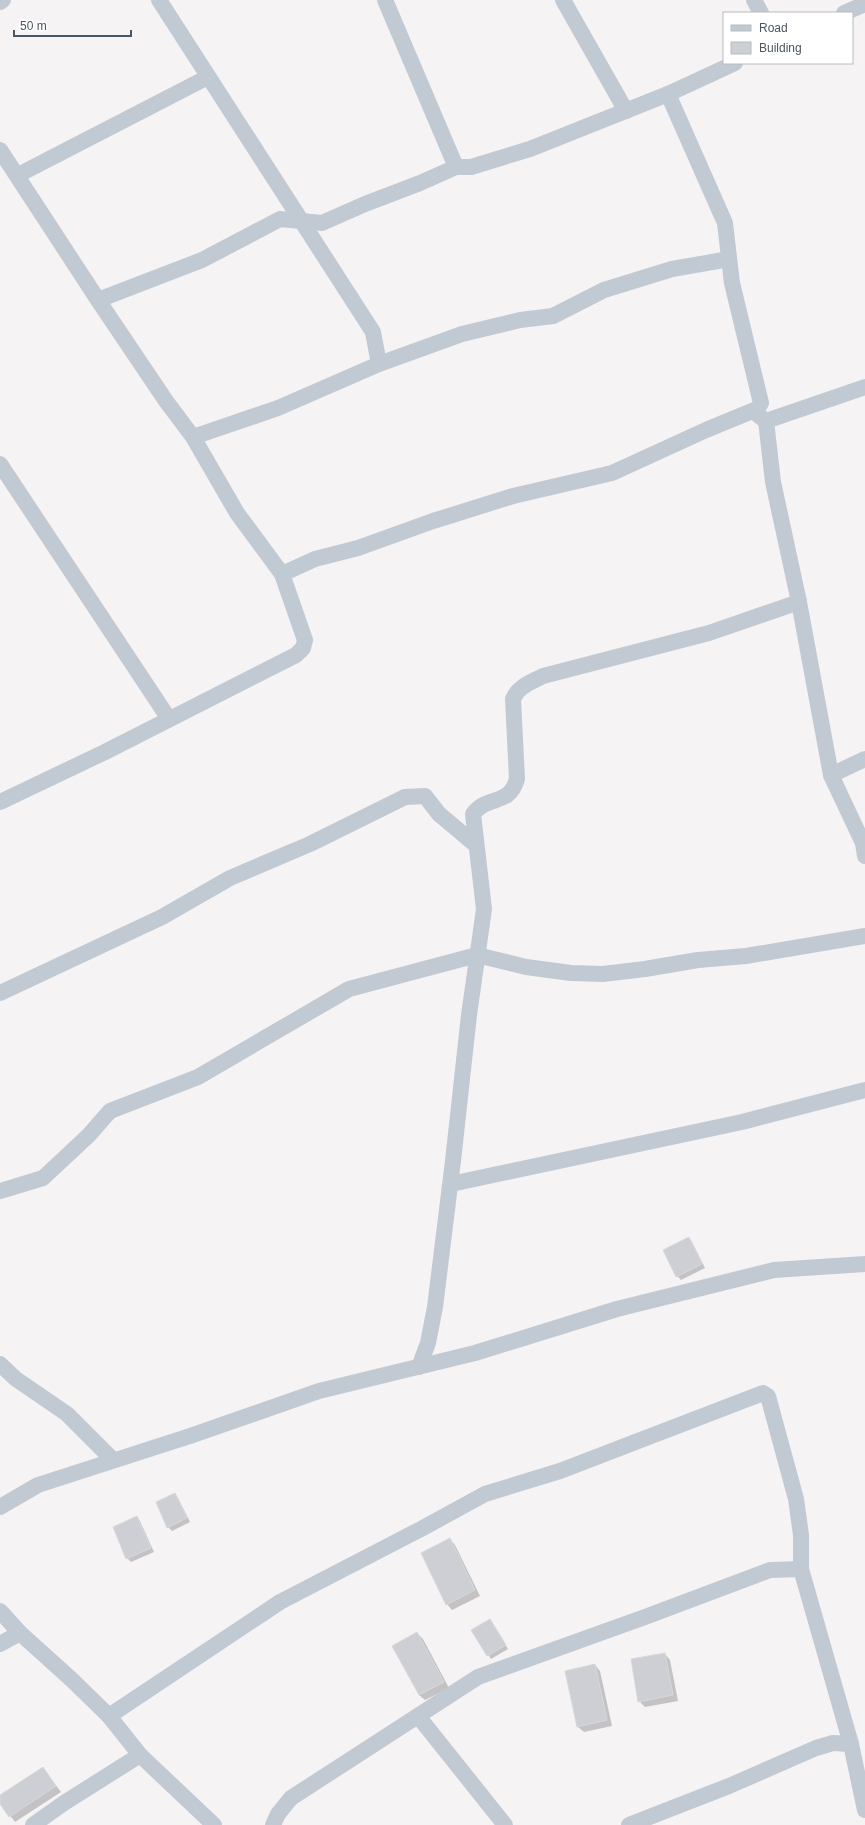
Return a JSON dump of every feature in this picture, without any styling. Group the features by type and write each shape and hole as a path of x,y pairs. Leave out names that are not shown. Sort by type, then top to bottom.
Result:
{"street":[{"path":"159,0 373,332 379,364"},
{"path":"385,0 456,167"},
{"path":"564,0 626,111"},
{"path":"754,0 760,12"},
{"path":"846,12 865,4"},
{"path":"98,300 202,260 280,219 300,220 322,224 365,204 420,183 456,167 471,167 530,149 668,94 733,64"},
{"path":"18,175 208,77"},
{"path":"282,574 315,559 358,548 433,521 513,496 612,473 706,430 757,410 761,403 732,283 725,223 668,94"},
{"path":"0,150 18,175 98,300 166,401 193,437 237,513 282,574 305,640 303,648 296,655 104,752 0,802"},
{"path":"193,437 278,408 379,364 462,334 520,320 552,316 604,290 672,269 729,259"},
{"path":"766,421 865,387"},
{"path":"753,411 766,421 773,482 799,602 831,776 863,843 865,856"},
{"path":"0,464 168,719"},
{"path":"419,1367 428,1343 435,1307 451,1184 477,955 484,909 473,814 477,809 508,795 514,790 517,779 513,699 519,689 543,676 709,633 799,602"},
{"path":"831,776 865,759"},
{"path":"0,993 162,917 230,878 310,844 405,797 425,796 439,814 476,845"},
{"path":"0,1191 43,1178 89,1135 110,1111 198,1077 349,989 477,955 534,968 571,973 603,974 646,969 698,960 746,956 865,936"},
{"path":"451,1184 742,1122 865,1090"},
{"path":"0,1506 38,1485 319,1391 475,1353 617,1309 774,1270 865,1264"},
{"path":"0,1364 16,1379 67,1414 113,1460"},
{"path":"109,1716 280,1602 485,1494 560,1470 763,1393 768,1396 796,1499 801,1535 802,1569 851,1744 865,1810"},
{"path":"273,1825 278,1814 290,1798 478,1677 770,1570 802,1569"},
{"path":"0,1611 20,1633 109,1716 140,1755 214,1825"},
{"path":"0,1644 20,1633"},
{"path":"418,1716 505,1825"},
{"path":"629,1825 729,1786 816,1748 833,1743 851,1744"},
{"path":"33,1825 64,1803 140,1755"}],"building":[{"path":"689,1237 702,1264 676,1277 663,1250"},
{"path":"175,1493 187,1518 167,1528 156,1502"},
{"path":"137,1516 151,1548 126,1559 113,1527"},
{"path":"450,1538 475,1590 446,1605 421,1553"},
{"path":"490,1619 506,1645 487,1656 471,1630"},
{"path":"417,1632 444,1682 419,1695 392,1646"},
{"path":"665,1653 673,1695 638,1702 631,1659"},
{"path":"595,1664 607,1720 577,1727 565,1671"},
{"path":"43,1767 56,1786 9,1817 0,1804 0,1795"}]}
